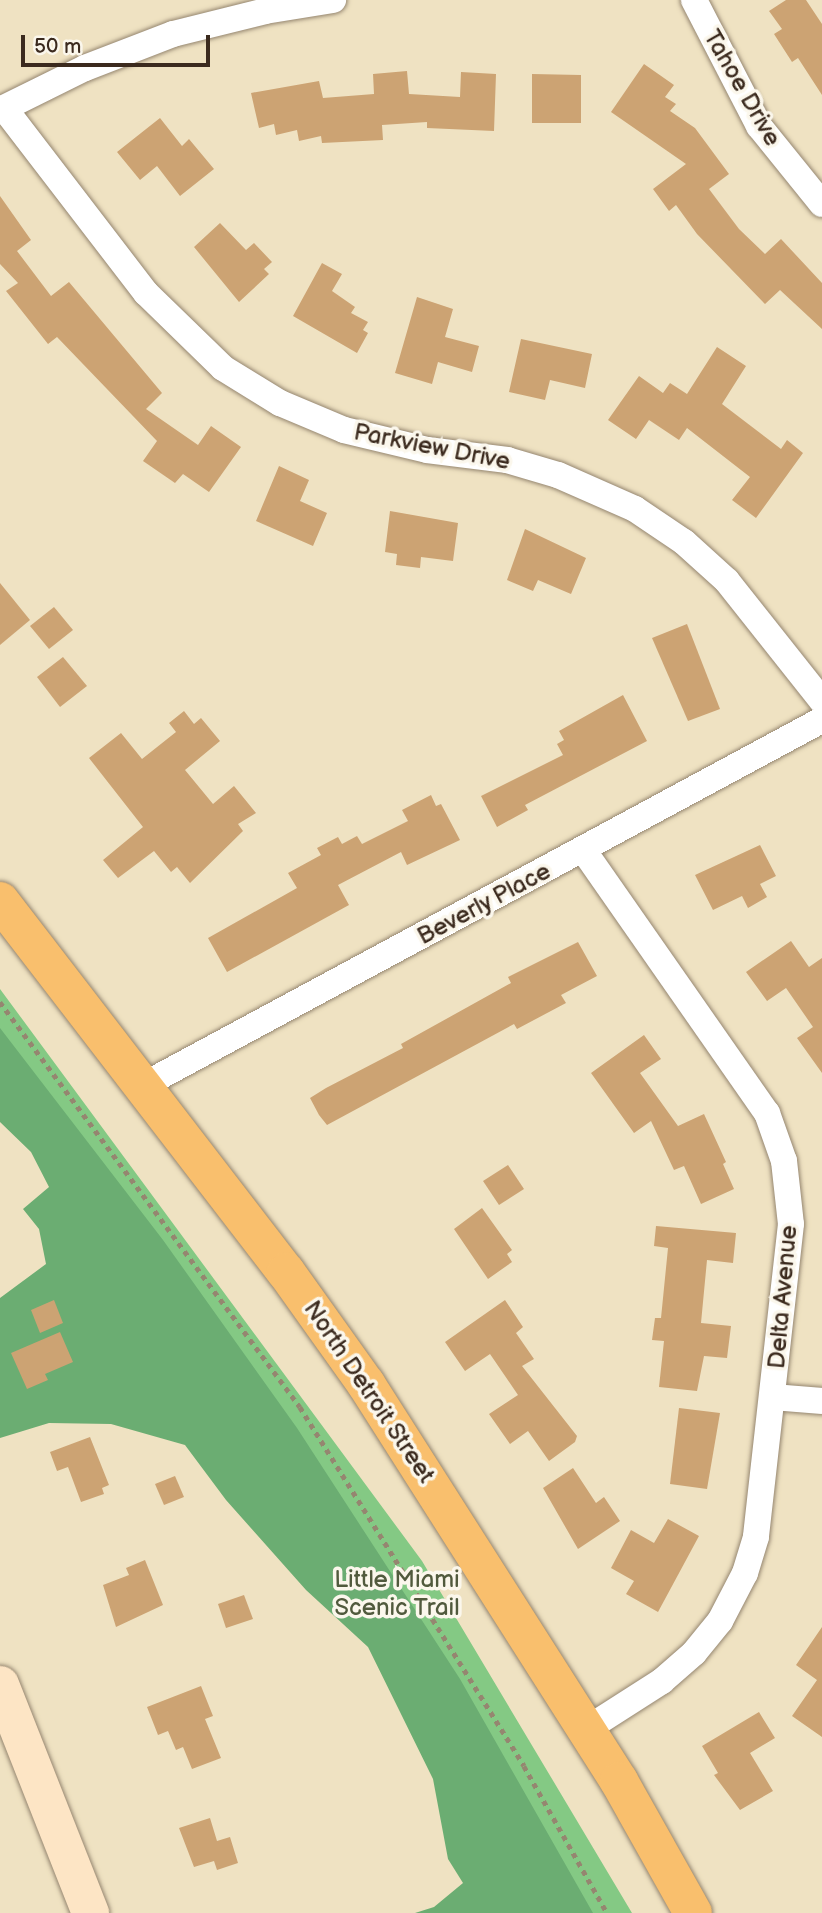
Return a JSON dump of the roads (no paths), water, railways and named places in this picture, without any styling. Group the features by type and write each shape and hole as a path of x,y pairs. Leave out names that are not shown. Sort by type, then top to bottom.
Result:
{"highway":[{"name":"North Detroit Street","path":"0,901 144,1085 366,1384 587,1729 693,1913"}],"street":[{"path":"2,109 85,68 173,34 265,10 333,0"},
{"name":"Tahoe Drive","path":"694,0 759,126 822,204"},
{"name":"Parkview Drive","path":"2,109 146,293 223,368 280,403 344,430 427,450 507,460 558,475 635,509 684,542 727,581 822,701"},
{"name":"Beverly Place","path":"144,1085 584,851 822,720"},
{"name":"Delta Avenue","path":"584,851 754,1091 778,1141 789,1182 792,1224 755,1537 731,1603 679,1667 587,1729"},
{"path":"773,1397 822,1401"},
{"path":"0,1684 90,1913"}],"park label":[{"name":"Little Miami Scenic Trail","path":"397,1594"}]}
